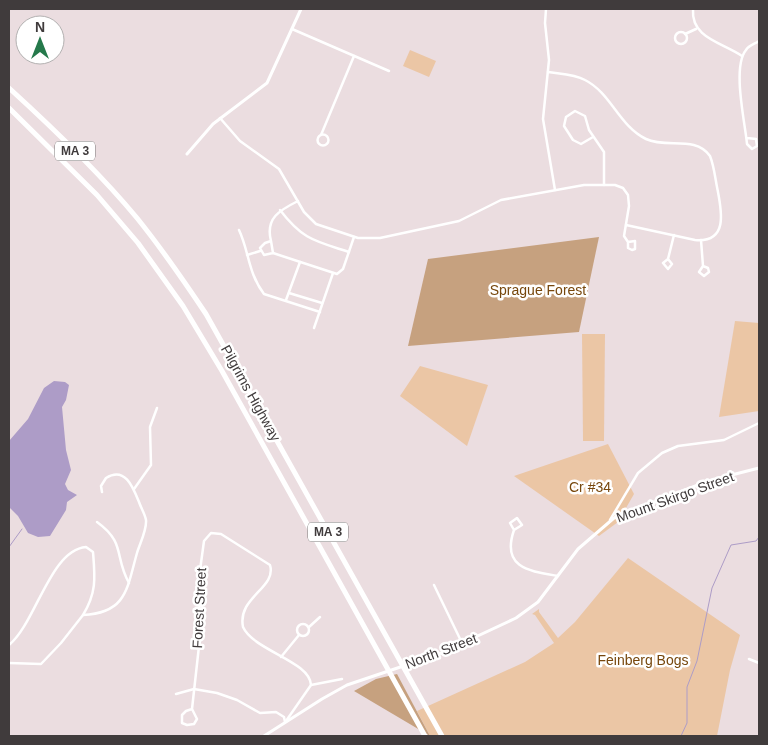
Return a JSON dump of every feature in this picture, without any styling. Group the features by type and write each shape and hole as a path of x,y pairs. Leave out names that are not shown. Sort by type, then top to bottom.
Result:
{"highway":[{"name":"Pilgrims Highway","path":"9,88 54,129 113,190 161,249 206,314 442,736"},
{"name":"Pilgrims Highway","path":"9,108 70,166 104,203 138,243 183,306 218,364 425,736"}],"street":[{"path":"187,154 220,118 267,83 301,9"},
{"path":"546,9 548,72 543,119 555,190"},
{"path":"693,9 693,21 696,29 742,56"},
{"path":"292,29 389,70"},
{"path":"685,34 687,38 684,43 677,43 676,34 682,32 685,34 696,29"},
{"path":"747,138 756,139 757,146 750,148 747,138 740,72 742,56 747,48 759,41"},
{"path":"321,134 328,138 325,146 318,143 318,137 321,134 354,56"},
{"path":"548,72 574,76 592,84 602,93 631,129 643,138 660,144 695,145 707,152 712,160 722,220 716,234 701,240 626,225"},
{"path":"593,137 581,144 572,140 564,126 566,117 575,111 585,116 593,137 604,152 604,185"},
{"path":"220,118 240,141 279,168 304,212 316,224 354,237 380,238 460,221 502,200 589,184 619,186 628,195 630,206 624,236 628,242"},
{"path":"273,253 271,222 280,210 298,201"},
{"path":"280,210 294,229 302,234 349,252"},
{"path":"239,230 247,260 258,287 264,294 320,312"},
{"path":"668,259 674,235"},
{"path":"260,250 267,256 273,253 333,273 341,273 354,237"},
{"path":"701,240 703,266"},
{"path":"247,255 260,250 261,245 271,241"},
{"path":"286,300 300,262"},
{"path":"314,328 333,273"},
{"path":"289,293 322,304"},
{"path":"134,489 151,465 150,428 157,408"},
{"path":"610,521 638,473 662,453 683,445 724,440 759,423"},
{"name":"Mount Skirgo Street","path":"594,533 610,521 708,481 759,468"},
{"path":"83,614 98,614 110,609 124,597 146,521 128,478 113,474 104,480 102,492"},
{"path":"514,530 522,526 517,518 510,523 514,530 511,552 520,567 526,570 558,576"},
{"path":"97,522 114,537 123,572 129,584"},
{"name":"North Street","path":"264,736 340,688 463,644 503,625 528,610 541,599 578,549 594,533"},
{"name":"Forest Street","path":"192,709 186,711 182,716 182,723 187,726 192,725 196,721 196,715 192,709 201,628 198,585 204,541 209,534 221,534 270,566 271,576 245,607 243,624 250,637 308,675 311,685"},
{"path":"9,645 25,626 64,557 86,547 93,552 95,586 93,596 83,614 61,643 41,664 9,663"},
{"path":"434,585 463,644"},
{"path":"299,634 306,636 309,627 320,617"},
{"path":"299,634 297,631 300,625 304,624 309,627"},
{"path":"281,657 299,634"},
{"path":"748,659 759,663"},
{"path":"285,722 311,685 342,679"},
{"path":"176,694 194,689 225,695 262,713 278,713 284,717 285,722"}],"green space":[{"path":"410,50 436,61 429,77 403,66"},
{"name":"Sprague Forest","path":"599,237 579,332 408,346 428,259"},
{"path":"735,321 759,323 759,411 719,417"},
{"path":"582,334 605,334 604,441 583,441"},
{"path":"420,366 488,385 467,446 400,396"},
{"name":"Cr #34","path":"608,444 634,494 618,522 599,536 514,476"},
{"name":"Feinberg Bogs","path":"628,558 740,635 730,670 717,736 430,736 417,711 525,662 554,643 535,615 532,614 539,609 539,612 558,638 575,622"},
{"path":"397,674 430,736 354,691 376,679"}],"shaded area":[{"path":"54,381 65,382 69,385 66,400 62,407 66,450 71,470 65,484 68,490 77,495 67,502 66,510 50,536 38,537 28,533 18,516 9,507 9,441 28,419 44,388"}],"waterway":[{"path":"9,547 22,529"},
{"path":"681,736 687,723 687,687 697,661 712,588 731,545 756,541 759,537"}]}
